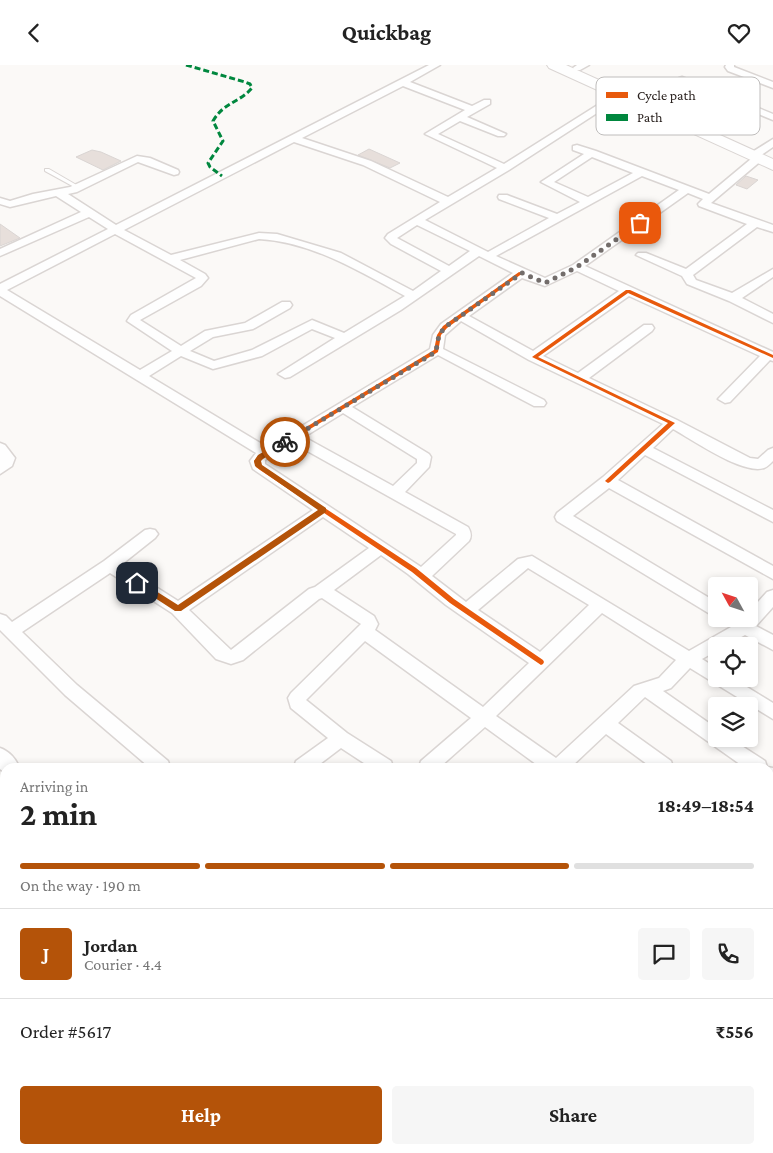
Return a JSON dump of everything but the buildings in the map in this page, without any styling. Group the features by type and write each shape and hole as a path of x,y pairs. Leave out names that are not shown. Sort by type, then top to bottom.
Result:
{"highway":[{"path":"554,65 596,82"},
{"path":"577,66 596,77"},
{"path":"721,135 763,153 773,165"}],"street":[{"path":"0,290 436,65"},
{"path":"730,65 731,69 752,77"},
{"path":"763,81 773,75"},
{"path":"760,80 773,85"},
{"path":"402,82 473,110"},
{"path":"487,102 430,134 505,169"},
{"path":"450,271 395,243 391,238 392,235 447,201 505,169 596,110"},
{"path":"760,112 773,117"},
{"path":"459,117 501,134"},
{"path":"293,138 372,165 447,201"},
{"path":"577,147 710,198"},
{"path":"589,202 546,182 592,153"},
{"path":"763,153 704,202 704,205 773,229"},
{"path":"0,201 10,204 78,187 137,159 146,160 174,172"},
{"path":"285,374 450,271 559,218 642,172"},
{"path":"417,220 545,283 577,267 687,189"},
{"path":"57,193 116,230 201,276 200,281 135,318 133,321 180,351 208,365 218,365 257,353 312,324 345,338"},
{"path":"504,197 559,218"},
{"path":"0,253 89,213"},
{"path":"687,274 755,223"},
{"path":"169,259 259,236 277,237 337,255 414,295"},
{"path":"642,255 687,274 687,277 696,285 733,298 771,316"},
{"path":"577,267 771,356 725,399"},
{"path":"733,298 773,272"},
{"path":"522,273 460,316 442,331 436,351 293,437 257,461 258,466 421,576 466,611 541,662"},
{"path":"0,290 267,453"},
{"path":"534,357 628,291"},
{"path":"140,376 209,334 253,324 286,305"},
{"path":"460,316 534,357 672,423 747,463 761,464 773,453"},
{"path":"579,379 648,328"},
{"path":"436,351 444,353 539,403"},
{"path":"342,407 424,457 424,464 395,493"},
{"path":"672,423 608,481 562,517 708,605"},
{"path":"293,437 459,528 464,537 421,576"},
{"path":"0,448 8,458 7,463 0,469"},
{"path":"644,449 773,517"},
{"path":"608,481 773,573"},
{"path":"178,609 323,510"},
{"path":"150,535 110,565 5,625 71,690 156,763"},
{"path":"110,565 178,609 222,654 231,657 237,655 380,548"},
{"path":"466,611 527,562 538,564 708,672"},
{"path":"320,592 324,592 368,620 370,624 297,698 297,703 341,738 378,763"},
{"path":"758,608 773,596"},
{"path":"432,763 484,717 600,605"},
{"path":"564,763 640,691 665,683 688,659 732,627"},
{"path":"745,627 773,643"},
{"path":"364,631 548,763"},
{"path":"733,687 773,712"},
{"path":"647,689 708,732"},
{"path":"605,724 659,763"},
{"path":"309,763 341,738"},
{"path":"730,747 752,763"}],"lane":[{"path":"47,170 78,187"}],"marked path":[{"path":"186,65 245,82 250,84 252,88 243,97 222,108 213,121 223,141 208,163 210,167 222,176"}],"cycle path":[{"path":"521,273 445,327 439,335 436,351 260,457 257,461 258,466 262,469 414,570 452,601 541,662"},
{"path":"608,481 672,423 534,357 628,291 773,357"}],"way so far":[{"path":"285,442 434,353 439,335 445,327 522,273 545,283 577,267 640,223"}],"route":[{"path":"137,583 178,609 323,510 258,466 257,461 260,457 285,442"}]}
